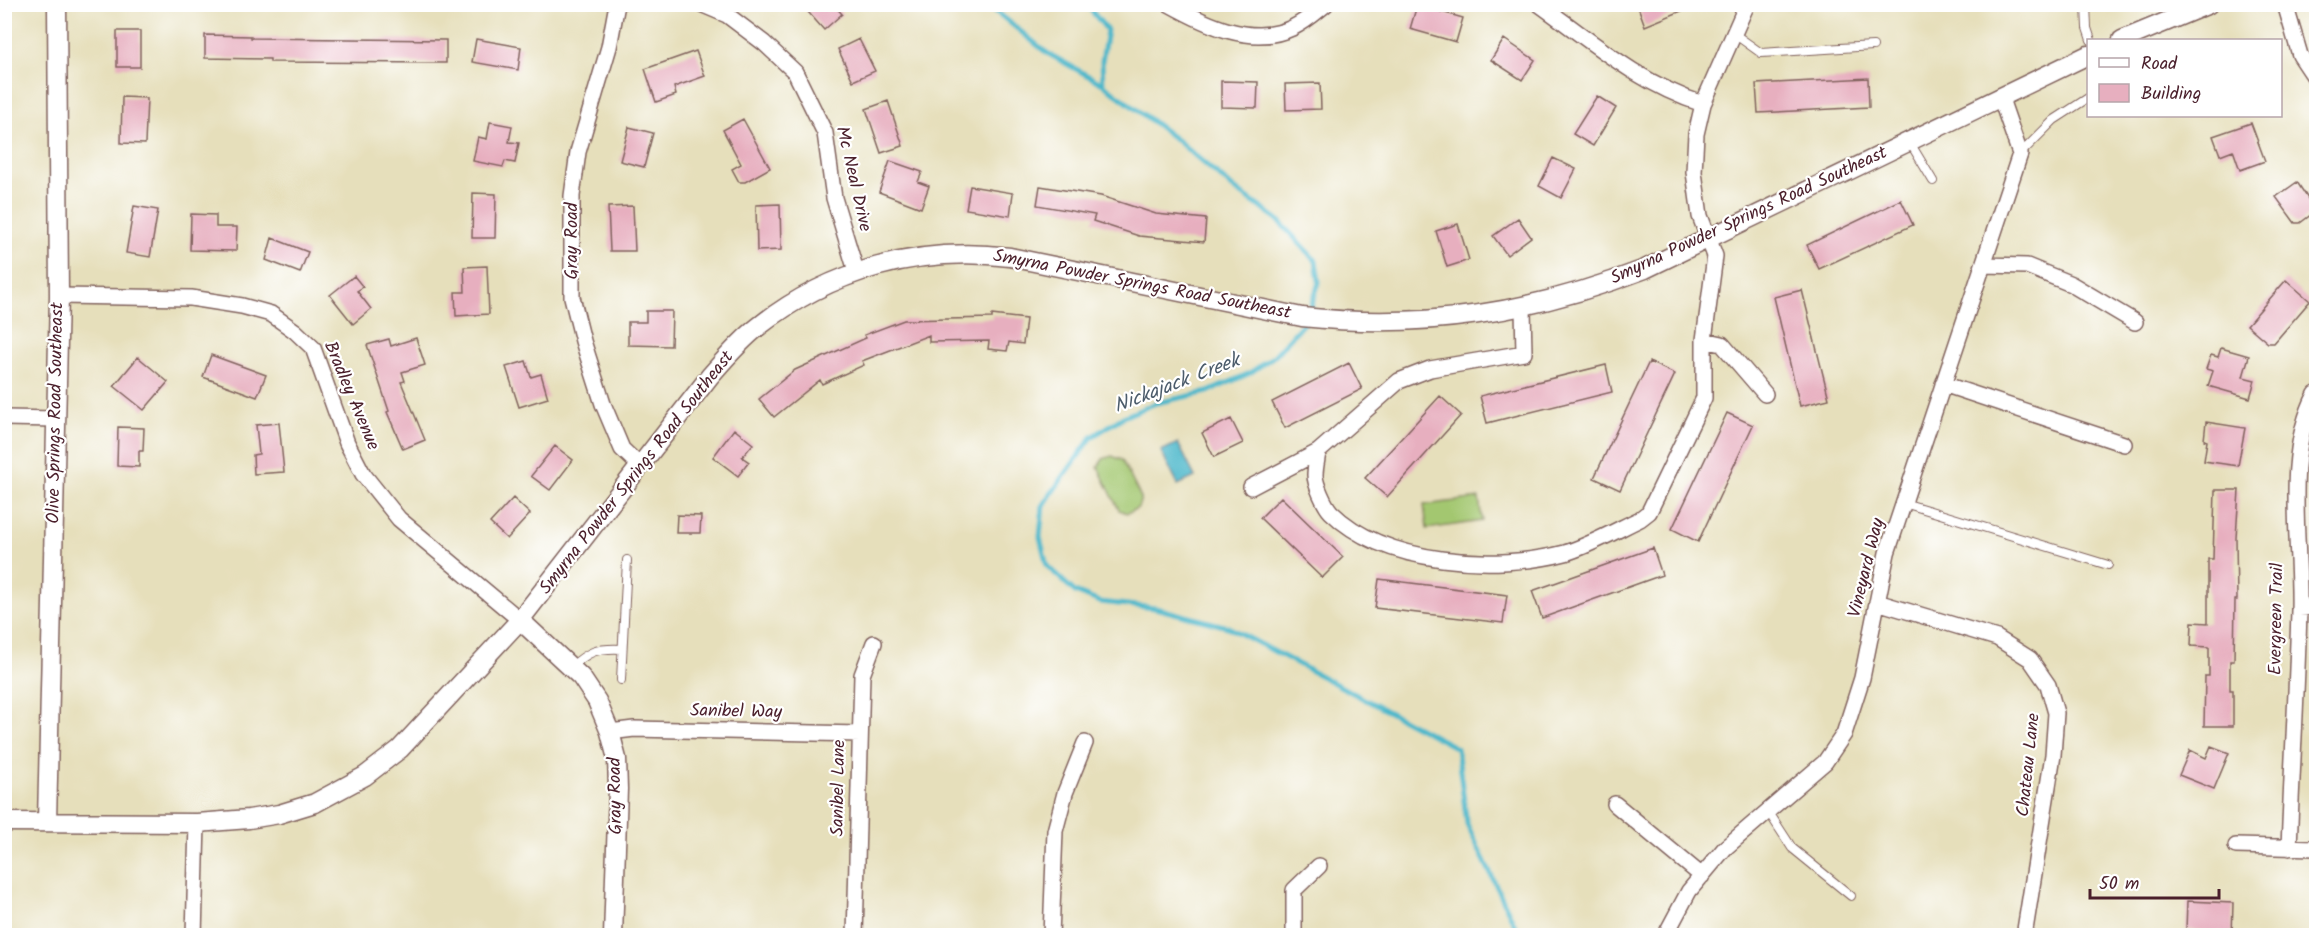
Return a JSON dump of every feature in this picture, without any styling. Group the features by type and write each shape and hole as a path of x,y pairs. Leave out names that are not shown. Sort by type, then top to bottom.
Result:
{"street":[{"name":"Olive Springs Road Southeast","path":"47,822 58,296 57,4"},
{"name":"Gray Road","path":"617,4 609,47 578,152 572,196 572,297 603,404 622,449 641,467"},
{"name":"Mc Neal Drive","path":"701,4 727,15 764,43 795,72 825,133 834,198 856,272"},
{"path":"1169,4 1224,30 1242,34 1263,34 1290,29 1326,4"},
{"path":"1539,4 1635,74 1665,91 1703,104"},
{"path":"1318,452 1315,477 1329,511 1376,541 1411,555 1463,562 1520,561 1566,553 1640,519 1649,512 1704,398 1704,340 1715,256 1700,216 1694,172 1696,135 1703,104 1747,4"},
{"path":"2124,39 2209,4"},
{"path":"2285,4 2300,55 2316,79"},
{"name":"Smyrna Powder Springs Road Southeast","path":"4,822 219,823 279,814 315,803 365,776 400,749 520,620 710,376 734,349 783,309 814,291 856,272 896,261 926,256 982,254 1302,317 1342,321 1404,321 1523,308 1610,283 1645,269 2087,55"},
{"path":"2000,96 2019,154"},
{"name":"Vineyard Way","path":"1665,936 1689,891 1725,848 1825,762 1844,734 1862,678 1887,553 2019,154"},
{"path":"1984,265 2027,266 2071,284 2135,322"},
{"name":"Bradley Avenue","path":"58,296 191,298 242,306 271,314 295,331 313,348 347,443 363,474 399,519 520,620"},
{"path":"1251,487 1318,452 1400,381 1430,369 1524,353 1523,308"},
{"path":"1704,340 1722,344 1765,394"},
{"path":"1943,384 2124,444"},
{"name":"Evergreen Trail","path":"2289,848 2299,608 2298,448 2316,394"},
{"path":"4,418 56,419"},
{"name":"Chateau Lane","path":"1877,602 1997,638 2030,659 2048,685 2056,713 2053,755 2024,936"},
{"path":"2299,608 2316,607"},
{"name":"Gray Road","path":"520,620 581,677 597,701 610,732 617,759 618,789 613,936"},
{"name":"Sanibel Lane","path":"855,936 862,675 874,643"},
{"name":"Sanibel Way","path":"610,732 634,729 860,734"},
{"path":"1051,936 1055,831 1065,793 1085,743"},
{"path":"1615,804 1702,876"},
{"path":"194,936 197,823"},
{"path":"2236,846 2316,848"},
{"path":"1294,936 1294,891 1318,866"}],"lane":[{"path":"2086,4 2087,28 2091,39"},
{"path":"1733,33 1761,53 1873,46"},
{"path":"2019,154 2054,120 2087,99"},
{"path":"1909,141 1933,181"},
{"path":"1904,503 2108,565"},
{"path":"621,680 627,560"},
{"path":"571,667 592,651 605,648 621,649"},
{"path":"1768,811 1792,848 1851,896"}],"green space":[{"path":"1112,456 1122,460 1141,498 1138,508 1127,513 1119,510 1098,467 1103,459"},
{"path":"1479,498 1482,521 1427,529 1424,505"}],"water":[{"path":"1178,443 1195,477 1178,485 1161,451"}],"building":[{"path":"801,4 833,4 842,14 824,30"},
{"path":"1637,4 1696,4 1696,5 1645,26"},
{"path":"1417,5 1463,18 1456,42 1410,29"},
{"path":"117,31 140,31 140,67 117,67"},
{"path":"205,35 251,36 251,38 446,40 446,63 270,62 270,59 205,58"},
{"path":"476,39 521,47 518,70 472,62"},
{"path":"859,39 875,71 853,81 838,49"},
{"path":"1504,39 1535,60 1522,80 1491,60"},
{"path":"696,51 705,76 674,87 676,95 656,102 645,69"},
{"path":"1868,78 1869,107 1758,113 1756,84"},
{"path":"1221,81 1258,82 1257,108 1221,107"},
{"path":"1320,83 1321,109 1286,110 1285,84"},
{"path":"1597,96 1616,108 1593,146 1573,134"},
{"path":"122,97 147,98 145,144 121,143"},
{"path":"888,101 903,146 881,153 866,109"},
{"path":"743,119 770,168 745,182 739,182 732,169 741,164 723,130"},
{"path":"490,122 512,126 509,142 519,143 515,163 505,161 503,167 473,161 478,137 487,139"},
{"path":"2251,123 2265,161 2240,170 2233,150 2220,155 2213,136"},
{"path":"629,127 653,133 644,167 620,161"},
{"path":"1553,158 1576,169 1561,198 1539,186"},
{"path":"890,161 922,172 918,182 929,186 921,208 879,192"},
{"path":"2297,182 2316,211 2300,223 2295,223 2276,197"},
{"path":"970,186 1013,193 1010,216 966,209"},
{"path":"1040,186 1101,196 1156,214 1206,219 1204,242 1139,236 1093,221 1095,215 1037,205"},
{"path":"473,193 496,194 495,238 472,238"},
{"path":"1901,200 1913,225 1819,269 1807,245"},
{"path":"780,204 781,250 757,251 756,205"},
{"path":"134,206 158,210 150,257 126,253"},
{"path":"633,206 635,251 610,251 608,207"},
{"path":"191,214 216,215 216,227 237,227 236,251 190,250"},
{"path":"1518,218 1531,237 1507,255 1493,236"},
{"path":"1458,224 1469,260 1447,267 1436,231"},
{"path":"272,238 308,252 300,273 266,260"},
{"path":"487,266 489,314 456,316 455,292 465,292 464,267"},
{"path":"354,276 363,287 357,291 371,309 353,324 330,295"},
{"path":"2286,280 2310,301 2274,343 2268,343 2247,325"},
{"path":"1802,290 1829,399 1800,406 1774,297"},
{"path":"646,311 672,311 671,346 628,345 628,322 646,322"},
{"path":"992,315 1026,319 1023,344 1009,342 1007,351 988,349 989,341 929,342 929,335 862,361 864,365 822,384 820,380 774,417 759,399 795,370 866,338 864,335 904,320 992,318"},
{"path":"416,338 425,365 402,372 405,381 401,382 425,440 403,449 387,412 389,411 367,345 389,339 391,346"},
{"path":"2221,348 2249,356 2243,377 2255,380 2250,398 2208,386 2213,371 2206,369 2211,355 2218,357"},
{"path":"211,355 266,375 257,397 203,377"},
{"path":"138,357 168,382 144,410 114,386"},
{"path":"526,361 531,377 541,374 548,398 519,407 506,367"},
{"path":"1649,362 1675,374 1620,490 1594,478"},
{"path":"1349,363 1362,389 1285,428 1272,402"},
{"path":"1606,365 1612,392 1487,423 1480,396"},
{"path":"1440,396 1461,415 1387,497 1365,478"},
{"path":"1727,413 1753,425 1698,542 1672,529"},
{"path":"1231,419 1243,443 1214,457 1202,433"},
{"path":"2206,422 2245,428 2238,466 2204,461 2207,441 2204,440"},
{"path":"279,423 284,472 254,474 253,455 259,454 256,425"},
{"path":"118,427 144,428 143,451 139,451 139,467 117,466"},
{"path":"734,429 753,444 742,457 749,462 738,476 713,457"},
{"path":"555,446 573,460 550,490 531,476"},
{"path":"2215,490 2239,490 2234,661 2230,661 2233,726 2204,726 2205,676 2209,676 2209,647 2191,646 2192,622 2208,623 2208,559 2213,559"},
{"path":"1281,497 1343,557 1322,578 1260,518"},
{"path":"513,498 530,514 507,539 490,523"},
{"path":"677,515 701,516 700,533 676,533"},
{"path":"1653,548 1662,575 1542,618 1532,591"},
{"path":"1379,579 1507,595 1503,623 1375,608"},
{"path":"2211,746 2229,753 2214,789 2179,775 2190,750 2206,758"},
{"path":"2187,901 2233,903 2232,936 2206,936 2206,931 2186,930"}],"waterway":[{"name":"Nickajack Creek","path":"987,4 1047,53 1103,84 1178,141 1233,188 1277,219 1316,261 1319,282 1307,319 1274,356 1250,373 1208,392 1156,403 1123,417 1092,437 1043,505 1040,537 1047,566 1075,592 1100,602 1155,608 1228,627 1457,748 1467,824 1520,936"},
{"name":"Nickajack Creek","path":"1086,4 1107,30 1102,61 1103,84"}]}
